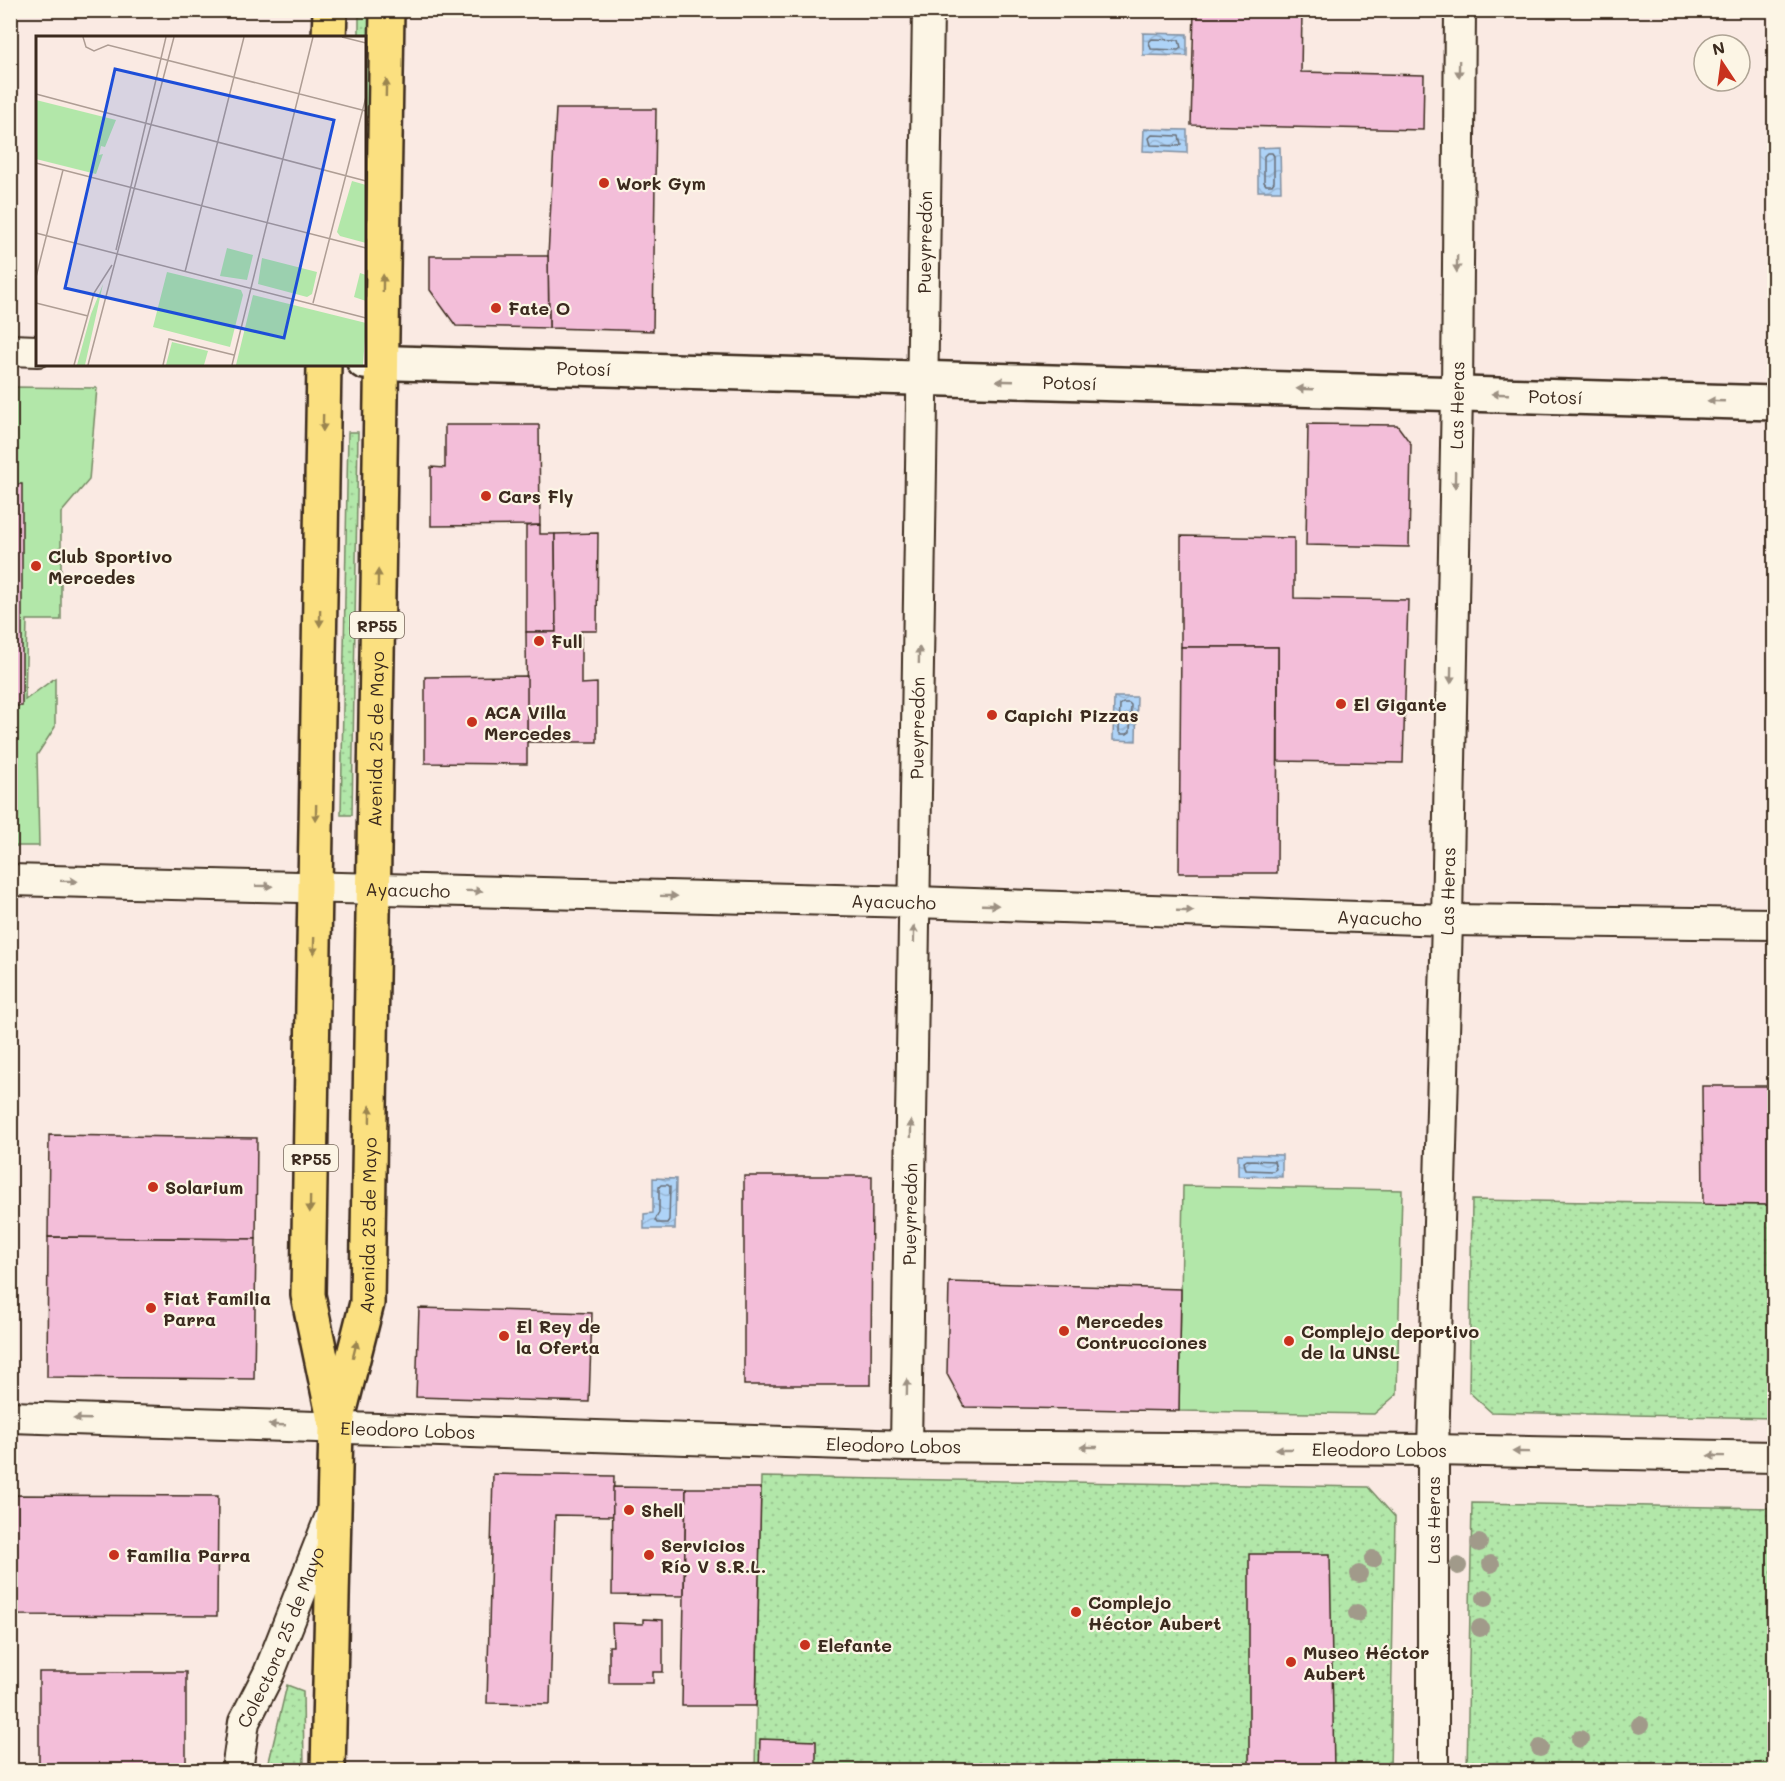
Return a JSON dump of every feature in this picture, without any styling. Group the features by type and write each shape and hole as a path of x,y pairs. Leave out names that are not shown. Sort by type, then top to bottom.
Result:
{"main road":[{"path":"329,36 330,10"},
{"name":"Avenida 25 de Mayo","path":"328,1770 336,1426 367,1303 374,889 373,362 387,10"},
{"name":"Potosí","path":"373,362 1774,403"},
{"name":"Avenida 25 de Mayo","path":"324,366 308,1295 336,1426"}],"street":[{"name":"Pueyrredón","path":"906,1446 928,10"},
{"name":"Las Heras","path":"1433,1770 1433,1450 1447,920 1457,393 1460,10"},
{"path":"10,350 36,351"},
{"name":"Ayacucho","path":"10,880 915,902 1447,920 1774,924"},
{"name":"Eleodoro Lobos","path":"10,1417 906,1446 1433,1450 1774,1457"},
{"name":"Colectora 25 de Mayo","path":"237,1770 244,1722 269,1673 334,1506"}],"green space":[{"path":"359,11 370,11 366,236 366,36 359,36"},
{"name":"Club Sportivo Mercedes","path":"11,387 97,388 89,480 61,513 61,620 27,620 25,700 55,678 55,727 37,755 39,846 11,846"},
{"path":"348,432 358,432 352,815 341,815"},
{"name":"Complejo deportivo de la UNSL","path":"1183,1186 1402,1190 1397,1394 1374,1414 1179,1411"},
{"path":"1472,1200 1774,1205 1774,1418 1491,1412 1469,1392"},
{"name":"Complejo Héctor Aubert","path":"761,1477 1368,1487 1395,1517 1390,1770 755,1770"},
{"path":"1472,1503 1774,1508 1774,1770 1467,1770"},
{"path":"287,1685 303,1691 304,1770 267,1770"}],"water":[{"path":"1143,33 1187,34 1187,56 1143,55"},
{"path":"1144,129 1187,130 1187,153 1143,151"},
{"path":"1280,147 1281,191 1258,191 1258,148"},
{"path":"1114,697 1137,697 1136,741 1113,740"},
{"path":"1238,1154 1282,1155 1282,1177 1238,1176"},
{"path":"653,1178 676,1179 675,1229 644,1229 644,1214 653,1213"}],"building":[{"path":"1194,10 1302,10 1301,72 1424,75 1423,130 1191,125"},
{"name":"Work Gym","path":"556,109 656,109 653,331 549,328 548,256"},
{"name":"Fate O","path":"430,256 548,256 549,328 456,326 430,290"},
{"path":"1308,424 1397,425 1411,444 1409,547 1306,545"},
{"name":"Cars Fly","path":"445,425 539,425 540,525 431,526 431,467 445,468"},
{"path":"10,484 22,484 22,706 10,706"},
{"path":"540,525 540,534 555,534 556,632 526,632 526,526"},
{"path":"598,533 597,631 581,631 581,684 597,683 597,742 527,742 526,632 556,632 555,534"},
{"name":"El Gigante","path":"1181,536 1294,538 1294,598 1408,600 1403,763 1278,761 1278,647 1181,647"},
{"path":"1181,647 1278,647 1277,873 1179,873"},
{"path":"527,676 527,764 425,763 425,677"},
{"path":"1702,1086 1774,1086 1774,1205 1703,1204"},
{"name":"Solarium","path":"49,1135 257,1138 256,1239 48,1237"},
{"path":"744,1176 872,1176 871,1385 744,1385"},
{"name":"Fiat Familia Parra","path":"48,1237 256,1239 254,1379 47,1377"},
{"name":"Mercedes Contrucciones","path":"949,1282 1181,1289 1179,1411 965,1407 947,1374"},
{"name":"El Rey de la Oferta","path":"419,1308 592,1313 589,1402 416,1397"},
{"path":"493,1474 614,1476 613,1516 555,1515 550,1704 487,1703"},
{"name":"Servicios Río V S.R.L.","path":"613,1487 686,1488 684,1596 612,1595"},
{"path":"686,1488 761,1488 756,1706 682,1706"},
{"name":"Familia Parra","path":"10,1495 218,1496 217,1616 10,1615"},
{"path":"1772,1546 1774,1546 1774,1610 1772,1610"},
{"name":"Museo Héctor Aubert","path":"1249,1554 1330,1554 1334,1770 1249,1770"},
{"path":"643,1619 663,1620 663,1672 653,1672 653,1683 609,1683 609,1646 613,1646 612,1623 643,1624"},
{"path":"39,1672 186,1672 186,1770 39,1770"},
{"path":"760,1739 816,1741 816,1770 759,1770"}],"place":[{"name":"Work Gym","path":"604,183"},
{"name":"Fate O","path":"496,308"},
{"name":"Cars Fly","path":"486,496"},
{"name":"Club Sportivo Mercedes","path":"36,566"},
{"name":"Full","path":"539,641"},
{"name":"El Gigante","path":"1341,704"},
{"name":"Capichi Pizzas","path":"992,715"},
{"name":"ACA Villa Mercedes","path":"472,722"},
{"name":"Solarium","path":"153,1187"},
{"name":"Fiat Familia Parra","path":"151,1308"},
{"name":"Mercedes Contrucciones","path":"1064,1331"},
{"name":"El Rey de la Oferta","path":"504,1336"},
{"name":"Complejo deportivo de la UNSL","path":"1289,1341"},
{"name":"Shell","path":"629,1510"},
{"name":"Familia Parra","path":"114,1555"},
{"name":"Servicios Río V S.R.L.","path":"649,1555"},
{"name":"Complejo Héctor Aubert","path":"1076,1612"},
{"name":"Elefante","path":"805,1645"},
{"name":"Museo Héctor Aubert","path":"1291,1662"}]}
